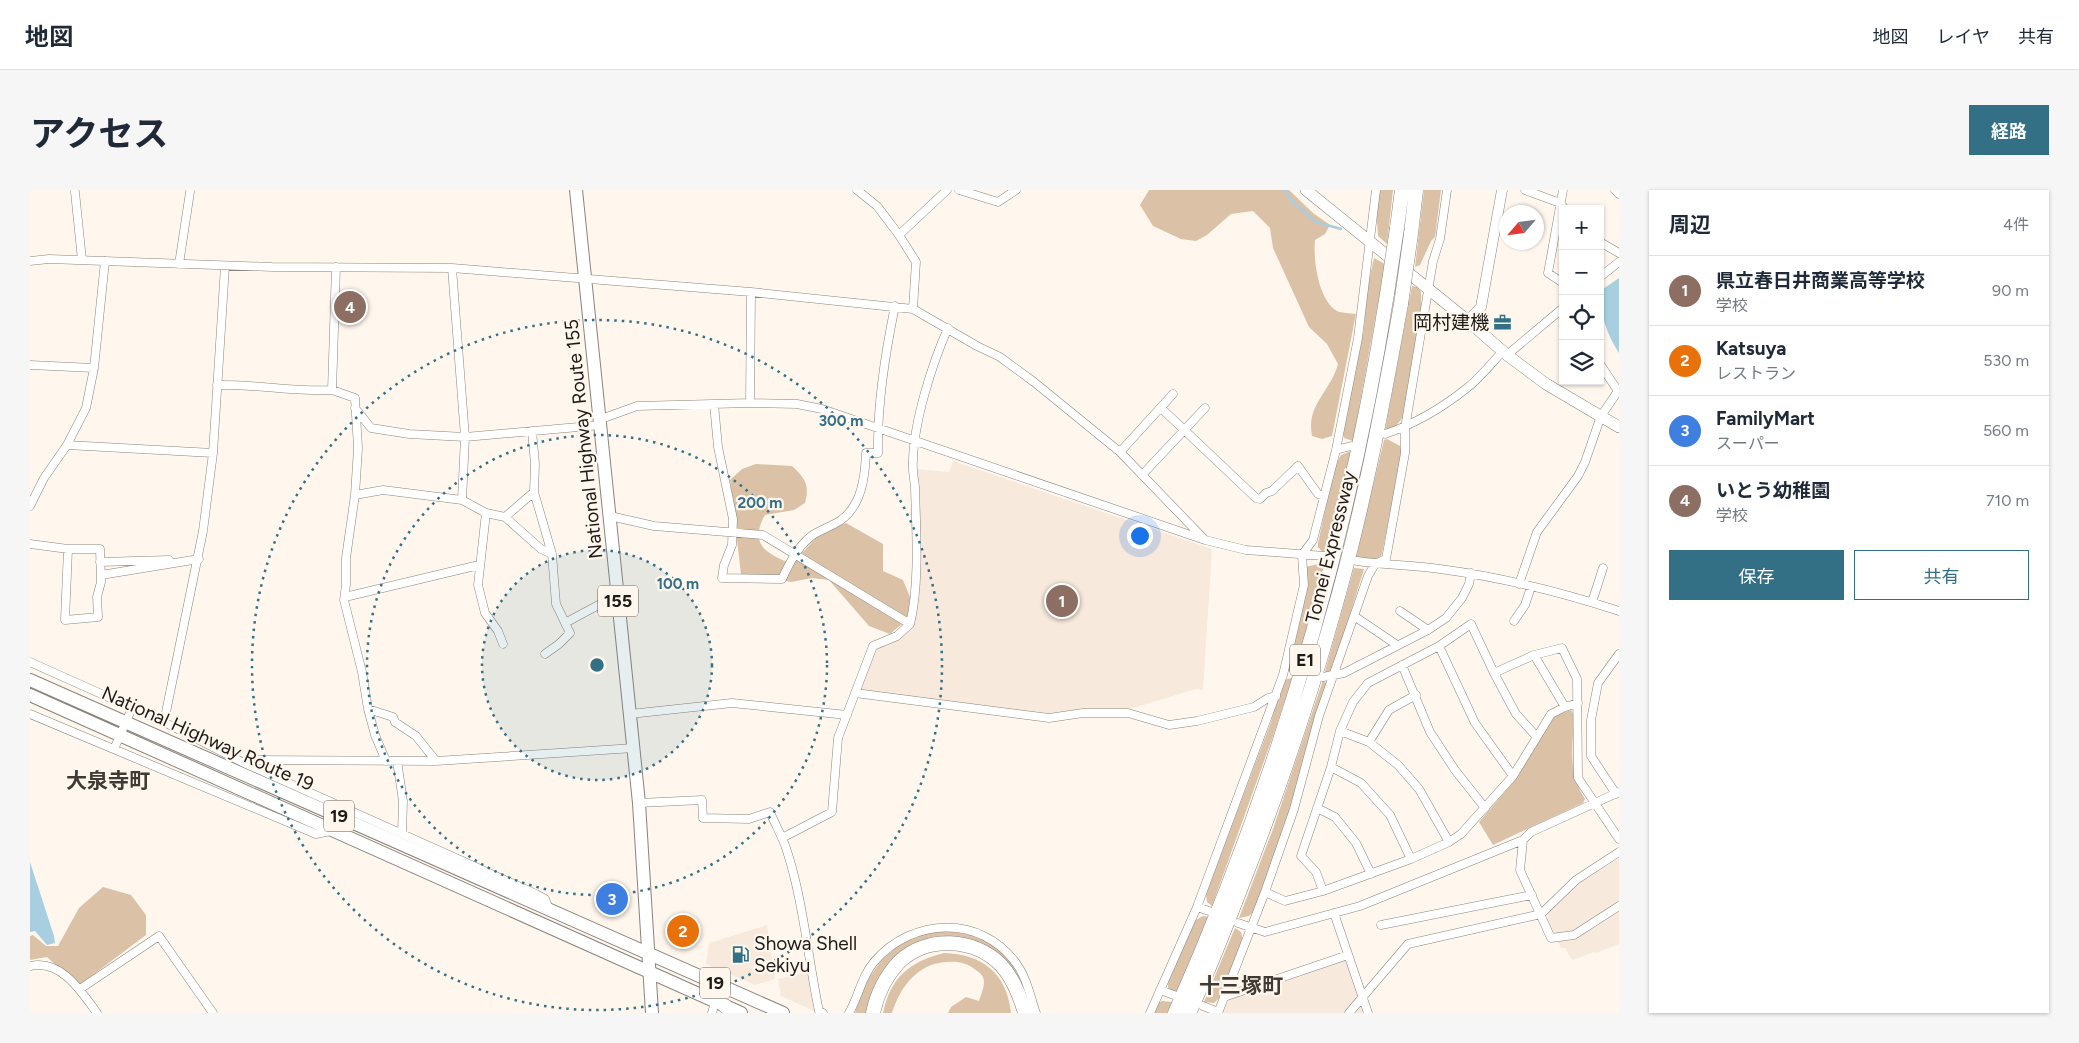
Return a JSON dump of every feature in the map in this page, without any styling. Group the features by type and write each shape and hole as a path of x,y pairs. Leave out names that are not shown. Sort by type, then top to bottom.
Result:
{"highway":[{"name":"National Highway Route 155","path":"576,190 634,748 652,1013"},
{"name":"Tomei Expressway","path":"1175,1013 1239,858 1282,737 1303,665 1350,487 1376,361 1402,190"},
{"name":"Tomei Expressway","path":"1189,1013 1267,818 1317,671 1364,492 1381,414 1401,304 1416,190"},
{"name":"National Highway Route 19","path":"30,680 783,1013"},
{"name":"National Highway Route 19","path":"30,694 650,974 721,1009 741,1013"},
{"path":"873,1013 880,990 888,974 900,961 912,952 941,943 978,949 995,960 1008,974 1016,988 1025,1013"},
{"path":"879,1013 886,993 905,965 928,952 940,949 954,949 977,955 994,967 1009,989 1014,1001 1015,1013"}],"main road":[{"path":"1306,190 1468,320 1504,353 1546,384 1619,426"}],"street":[{"path":"857,190 877,206 916,262 913,309"},
{"path":"899,235 947,190"},
{"path":"959,190 998,202 1016,190"},
{"path":"1150,1013 1197,907 1283,675 1304,585 1302,555 1313,540 1336,450 1358,338 1376,190"},
{"path":"1203,1006 1218,1012 1266,892 1294,809 1319,716 1368,576 1375,564 1386,559 1405,454 1405,428 1428,288 1440,238 1447,190"},
{"path":"1468,320 1481,307 1502,190"},
{"path":"1525,190 1561,205"},
{"path":"1563,190 1563,205"},
{"path":"1615,190 1619,194"},
{"path":"75,192 82,260"},
{"path":"179,264 190,192"},
{"path":"1559,224 1548,273 1559,280"},
{"path":"1604,245 1619,254"},
{"path":"30,261 82,260 225,266 452,268 586,279 600,282 751,292 913,309 1007,362 1120,452 1205,540"},
{"path":"30,506 44,478 67,445 86,408 94,368 105,261"},
{"path":"1604,274 1619,262"},
{"path":"164,722 199,559 213,453 225,266"},
{"path":"332,390 336,267"},
{"path":"452,268 465,437 462,500"},
{"path":"750,402 751,292"},
{"path":"714,404 718,447 730,505 733,534 732,545 724,565 722,578 782,579 794,554 810,536 840,520 848,513 864,482 866,453 878,453 878,428 888,340 895,306"},
{"path":"1385,434 1405,428 1435,411 1468,388 1504,353 1559,311"},
{"path":"782,838 832,812 838,738 873,646 897,636 910,624 914,595 916,534 914,440 936,355 948,328"},
{"path":"30,365 94,368"},
{"path":"1519,584 1537,532 1578,476 1585,462 1600,416 1618,391 1604,370"},
{"path":"217,385 243,385 305,392 332,390 355,398 358,448 355,495 346,558 344,600 362,672 368,709 375,735 386,761"},
{"path":"1120,452 1173,394"},
{"path":"355,408 371,428 409,434 465,437 601,422 638,406 750,402 797,404 822,409 1205,540 1246,550 1324,556"},
{"path":"1161,408 1256,498 1260,499 1266,493 1272,491 1298,466 1318,494 1324,496"},
{"path":"1142,475 1205,408"},
{"path":"532,431 535,464 534,492 552,554 556,604 570,634 545,654"},
{"path":"67,445 213,453"},
{"path":"1336,450 1351,446"},
{"path":"355,495 383,490 462,500 486,513 505,517 541,549 552,554"},
{"path":"505,517 534,492"},
{"path":"486,513 478,585 483,608 498,631 503,644"},
{"path":"610,516 654,526 763,535 910,624"},
{"path":"30,544 68,549 100,549 101,582 97,598 98,616 65,620 68,549"},
{"path":"100,562 199,559"},
{"path":"101,575 199,559"},
{"path":"1357,561 1438,568 1470,574 1592,602 1619,611"},
{"path":"345,596 479,565"},
{"path":"1592,602 1604,568"},
{"path":"1323,677 1344,673 1428,630 1446,618 1462,598 1470,584 1470,574"},
{"path":"1514,621 1525,605 1531,587"},
{"path":"565,624 617,595"},
{"path":"1400,612 1428,630"},
{"path":"1354,616 1397,645"},
{"path":"1324,891 1316,872 1301,856 1331,767 1340,731 1353,702 1368,683 1440,646 1471,624 1494,674 1516,714 1536,736"},
{"path":"1440,646 1475,723 1513,776"},
{"path":"1494,674 1534,655 1562,648 1577,679 1578,778 1619,839"},
{"path":"1238,923 1265,932 1360,906 1523,840 1531,832 1618,793 1591,756 1591,720 1598,683 1619,654"},
{"path":"1534,655 1565,707"},
{"path":"30,662 164,722 244,763 536,894 545,899 549,909"},
{"path":"1402,665 1430,732 1454,770 1485,808"},
{"path":"1283,675 1293,676"},
{"path":"855,693 1049,718 1083,713 1128,713 1169,725 1197,721 1254,707 1268,698 1276,696"},
{"path":"1369,742 1390,710 1416,695"},
{"path":"630,714 732,703 847,715"},
{"path":"1266,892 1285,900 1324,891 1411,859 1450,842 1462,834 1513,776 1551,714 1578,703"},
{"path":"114,749 132,708"},
{"path":"368,709 393,717 395,722 416,736 436,761"},
{"path":"30,714 316,834 333,831"},
{"path":"1340,731 1369,742 1398,766 1420,789 1450,842"},
{"path":"244,763 249,760 436,761 634,748"},
{"path":"397,761 403,801 402,834"},
{"path":"1331,767 1360,783 1390,815 1411,859"},
{"path":"639,803 702,800 703,818 749,819 770,812 782,838 796,884 819,1011 823,1013"},
{"path":"1317,808 1335,818 1356,843 1371,874"},
{"path":"1523,840 1520,870 1551,938 1574,935 1619,906"},
{"path":"1349,1013 1408,944 1540,914 1576,880 1619,852"},
{"path":"1381,924 1532,895"},
{"path":"1197,907 1209,911"},
{"path":"1334,913 1368,1013"},
{"path":"849,1013 865,974 874,961 891,946 912,933 925,929 951,927 979,933 998,944 1008,953 1026,980 1036,1013"},
{"path":"80,989 158,936 213,1013"},
{"path":"1224,997 1348,955"},
{"path":"30,966 38,964 54,967 80,989 97,1013"},
{"path":"1160,990 1174,995"}],"shaded area":[{"path":"1149,190 1289,190 1313,213 1330,225 1325,234 1315,240 1316,268 1321,289 1325,298 1337,311 1356,314 1332,436 1322,439 1312,436 1311,425 1315,407 1330,383 1338,364 1327,344 1309,327 1273,248 1270,228 1253,211 1231,214 1207,235 1196,241 1181,239 1153,226 1140,205"},
{"path":"1378,190 1393,190 1387,244 1378,236 1376,207"},
{"path":"1424,190 1441,190 1435,237 1431,241 1420,265 1415,267"},
{"path":"1374,258 1385,264 1353,441 1344,438 1343,433 1364,329 1366,295"},
{"path":"1412,286 1417,287 1421,292 1421,319 1404,416 1395,427 1385,431"},
{"path":"1387,439 1400,446 1402,453 1381,558 1377,561 1356,558 1384,440"},
{"path":"1351,451 1325,555 1318,547 1318,543 1335,466 1341,455"},
{"path":"953,461 1212,549 1203,690 1196,689 1130,709 1105,709 1049,714 859,691 874,649 913,621 916,469 949,472"},
{"path":"756,464 792,466 803,478 807,487 805,503 794,510 765,515 759,532 759,539 761,545 766,550 787,562 804,551 818,535 846,523 883,544 883,571 903,580 910,597 912,616 890,634 869,626 829,580 812,578 791,582 741,574 730,480 742,469"},
{"path":"1324,564 1294,674 1287,670 1305,567"},
{"path":"1354,568 1364,569 1332,672 1324,675"},
{"path":"1292,678 1212,906 1207,902 1206,894 1271,722 1282,683"},
{"path":"1323,680 1326,683 1326,687 1289,819 1254,911 1249,916 1239,918 1273,829"},
{"path":"1571,710 1574,715 1573,769 1579,789 1585,799 1583,803 1493,845 1479,822 1516,779 1553,716"},
{"path":"1619,858 1619,944 1573,960 1565,948 1561,948 1547,919 1548,914 1578,884"},
{"path":"103,887 131,895 146,915 146,935 78,986 47,957 30,960 30,936 33,935 46,946 58,946 79,908"},
{"path":"1203,916 1208,917 1176,994 1169,991 1167,981 1194,921"},
{"name":"Showa Shell Sekiyu","path":"767,925 775,979 755,985 706,964 709,943"},
{"path":"1235,928 1241,932 1243,942 1222,995 1214,1003 1204,1002"},
{"path":"938,931 977,937 1002,952 1012,964 1019,977 1034,1013 1029,1013 1027,1004 977,945 907,953 870,1013 855,1013 867,982 875,969 894,949 921,936"},
{"path":"944,953 970,957 990,968 1004,987 1009,999 1011,1013 948,1013 951,1007 966,997 979,1001 984,984 983,976 973,968 962,963 951,962 937,963 919,972 905,986 895,1003 892,1013 883,1013 891,990 903,973 921,961"},
{"path":"1344,960 1347,961 1365,1013 1222,1013 1229,1000"},
{"path":"808,972 816,1012 781,996 778,979"},
{"path":"1162,1001 1172,1002 1167,1013 1152,1013 1158,1003"}],"water":[{"path":"1619,278 1619,353 1604,320 1604,288"},
{"path":"30,862 55,943 47,945 35,931 30,932"}],"waterway":[{"path":"1285,190 1292,201 1316,222 1341,229"}],"place":[{"name":"いとう幼稚園","path":"350,307"},
{"name":"岡村建機","path":"1503,322"},
{"name":"県立春日井商業高等学校","path":"1062,601"},
{"name":"FamilyMart","path":"612,899"},
{"name":"Katsuya","path":"683,931"},
{"name":"Showa Shell Sekiyu","path":"740,954"}],"district":[{"name":"大泉寺町","path":"108,781"},
{"name":"十三塚町","path":"1241,986"}]}
